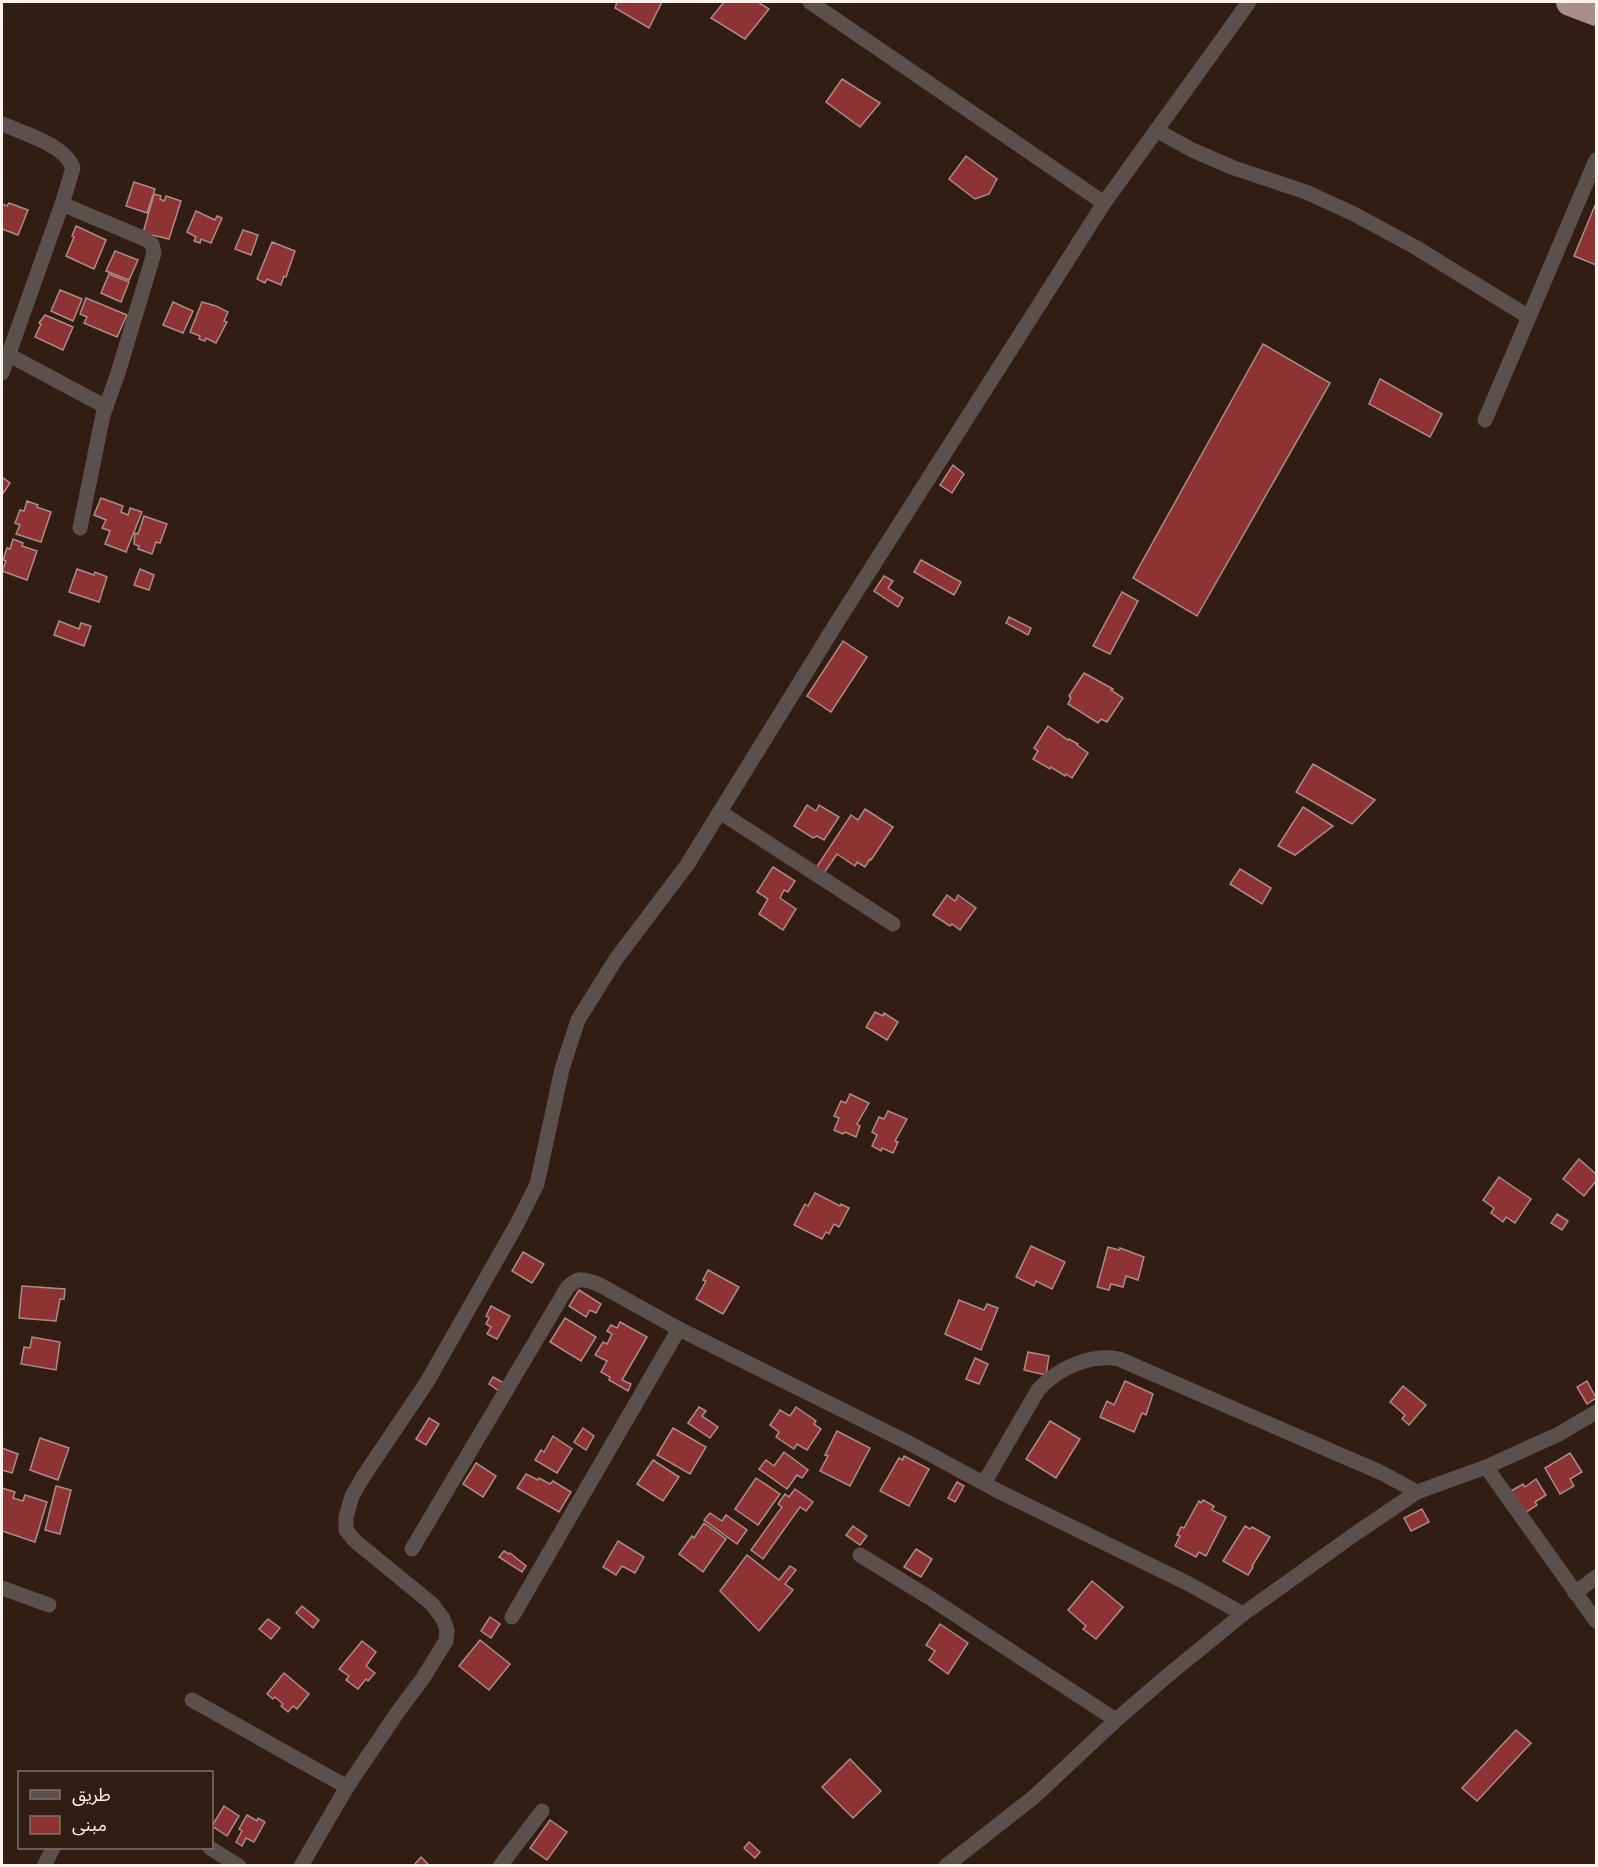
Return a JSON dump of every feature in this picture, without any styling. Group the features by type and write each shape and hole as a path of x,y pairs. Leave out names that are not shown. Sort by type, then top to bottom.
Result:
{"highway":[{"path":"1570,2 1596,12"}],"street":[{"path":"810,2 1104,203"},
{"path":"300,1866 347,1787 446,1641 447,1630 443,1619 432,1604 356,1541 346,1530 346,1517 352,1496 427,1382 517,1224 537,1184 562,1069 578,1020 616,959 687,865 839,619 1104,203 1249,2"},
{"path":"2,124 61,152 71,162 73,168 2,374"},
{"path":"1156,130 1234,168 1306,192 1354,214 1414,247 1529,317"},
{"path":"1485,420 1596,160"},
{"path":"62,204 145,239 154,248 106,407 80,528"},
{"path":"9,356 106,407"},
{"path":"720,812 893,924"},
{"path":"412,1550 567,1288 574,1281 584,1279 598,1284 679,1329 911,1444 984,1483 1148,1563 1244,1614"},
{"path":"512,1617 679,1329"},
{"path":"984,1483 1038,1390 1047,1380 1067,1367 1096,1358 1108,1357 1119,1359 1383,1473 1417,1492"},
{"path":"946,1866 1035,1796 1167,1676 1244,1614 1352,1536 1417,1492 1486,1467 1559,1434 1596,1412"},
{"path":"1486,1467 1596,1621"},
{"path":"860,1555 1116,1720"},
{"path":"1575,1593 1596,1578"},
{"path":"2,1588 49,1605"},
{"path":"192,1700 347,1787"},
{"path":"500,1866 542,1810"},
{"path":"44,1866 52,1849"},
{"path":"212,1849 239,1866"}],"building":[{"path":"617,2 662,2 649,28 615,8"},
{"path":"724,2 758,2 769,9 745,39 711,18"},
{"path":"842,79 880,103 860,127 826,102"},
{"path":"966,156 997,179 989,194 975,199 949,179"},
{"path":"134,182 155,189 147,213 126,206"},
{"path":"154,194 161,196 160,199 164,201 166,196 181,201 169,239 143,233"},
{"path":"9,203 28,210 18,235 2,229 2,204 7,206"},
{"path":"1596,203 1596,265 1574,256"},
{"path":"196,211 215,220 217,216 222,218 211,243 201,239 200,243 194,241 196,237 187,232"},
{"path":"76,226 106,240 94,269 66,256"},
{"path":"243,230 258,235 251,255 235,249"},
{"path":"272,242 295,251 281,285 267,279 265,283 257,279"},
{"path":"115,251 138,260 129,280 106,271"},
{"path":"109,274 129,282 121,302 101,293"},
{"path":"60,290 82,299 73,321 51,311"},
{"path":"86,298 127,315 117,337 84,323 87,317 80,314"},
{"path":"173,302 193,311 183,333 163,325"},
{"path":"202,302 228,312 224,321 227,322 216,343 206,338 205,341 199,339 200,336 190,332"},
{"path":"45,315 73,327 63,350 35,337 41,324 39,323"},
{"path":"1263,344 1330,383 1197,616 1133,578"},
{"path":"1380,379 1442,414 1430,437 1369,404"},
{"path":"953,465 964,474 952,493 940,485"},
{"path":"2,477 10,483 2,495"},
{"path":"101,498 123,506 121,512 128,515 130,508 142,512 126,552 105,544 110,531 102,528 106,520 94,515"},
{"path":"27,501 51,512 41,542 16,534 20,525 15,523 20,510 24,511"},
{"path":"144,516 167,524 160,543 156,542 152,554 138,549 139,546 134,544 135,533 138,534"},
{"path":"13,539 23,543 22,546 37,551 27,580 2,571 7,548 10,549"},
{"path":"921,560 961,582 954,595 914,572"},
{"path":"77,569 107,577 99,602 69,592"},
{"path":"140,569 154,575 149,590 134,585"},
{"path":"884,576 893,581 888,588 903,598 898,607 874,591"},
{"path":"1122,592 1138,601 1110,654 1093,646"},
{"path":"1009,617 1031,628 1028,635 1006,623"},
{"path":"59,621 79,629 81,623 91,626 84,646 54,635"},
{"path":"843,641 867,657 831,712 807,696"},
{"path":"1084,673 1113,689 1111,690 1123,698 1107,722 1101,719 1098,723 1068,704 1071,698 1069,696"},
{"path":"1048,726 1078,744 1088,753 1072,778 1033,759 1038,751 1034,748"},
{"path":"1313,764 1375,800 1352,824 1296,792"},
{"path":"807,805 816,811 819,805 839,817 824,840 817,836 813,838 794,826"},
{"path":"1303,807 1333,826 1295,855 1278,846"},
{"path":"865,809 893,827 871,860 865,867 857,862 855,866 837,854 824,873 816,868 851,815 858,820"},
{"path":"773,867 795,881 788,892 784,890 780,898 796,909 783,930 759,914 768,899 757,892"},
{"path":"1240,869 1271,888 1262,904 1230,884"},
{"path":"947,895 955,901 958,895 976,908 960,930 933,915"},
{"path":"875,1012 883,1016 884,1013 898,1022 887,1040 866,1027"},
{"path":"850,1094 869,1103 857,1124 860,1126 856,1137 834,1130 839,1118 834,1116 841,1101 846,1103"},
{"path":"888,1111 907,1119 895,1141 898,1142 893,1153 882,1148 881,1151 872,1146 877,1135 872,1132 879,1117 884,1119"},
{"path":"1579,1159 1596,1174 1596,1181 1584,1196 1563,1179"},
{"path":"1499,1177 1531,1199 1515,1223 1506,1217 1503,1222 1491,1213 1494,1208 1483,1200"},
{"path":"815,1193 840,1206 841,1204 849,1208 839,1227 834,1224 829,1234 826,1232 822,1239 794,1225 805,1204 808,1206"},
{"path":"1557,1214 1568,1221 1562,1230 1551,1223"},
{"path":"1031,1246 1065,1262 1052,1289 1036,1281 1034,1286 1016,1277"},
{"path":"1108,1247 1119,1250 1120,1248 1144,1257 1138,1280 1126,1276 1123,1287 1111,1284 1109,1290 1097,1287"},
{"path":"523,1252 544,1264 532,1283 512,1271"},
{"path":"708,1270 739,1287 723,1314 696,1299 706,1281 703,1280"},
{"path":"22,1286 65,1289 64,1299 60,1299 56,1321 19,1318"},
{"path":"579,1290 601,1304 596,1313 590,1310 586,1317 569,1306"},
{"path":"959,1300 984,1310 987,1304 998,1308 981,1350 945,1334"},
{"path":"491,1306 510,1316 497,1339 487,1334 491,1327 486,1324 489,1318 486,1316"},
{"path":"565,1318 596,1337 581,1361 550,1342"},
{"path":"620,1322 647,1337 622,1380 631,1384 628,1391 609,1380 610,1377 601,1372 607,1361 595,1355 603,1342 607,1344 612,1334 607,1331 611,1325 617,1328"},
{"path":"32,1337 60,1342 56,1370 21,1364 24,1347 30,1348"},
{"path":"1028,1352 1049,1356 1046,1375 1024,1370"},
{"path":"975,1358 988,1364 979,1384 966,1379"},
{"path":"493,1377 504,1383 499,1391 489,1384"},
{"path":"1125,1381 1153,1394 1146,1415 1142,1413 1134,1432 1100,1417 1107,1401 1114,1405"},
{"path":"1587,1381 1596,1398 1587,1404 1577,1387"},
{"path":"1403,1386 1426,1405 1409,1425 1402,1419 1405,1415 1390,1402"},
{"path":"699,1407 706,1411 702,1416 718,1427 710,1438 688,1423"},
{"path":"796,1407 816,1421 814,1424 821,1429 807,1450 797,1444 794,1449 776,1437 779,1432 770,1425 780,1410 790,1416"},
{"path":"429,1418 439,1424 426,1445 416,1439"},
{"path":"1050,1421 1080,1439 1056,1478 1026,1459"},
{"path":"583,1428 594,1436 586,1450 574,1442"},
{"path":"673,1428 706,1447 690,1474 657,1455"},
{"path":"837,1431 870,1448 850,1486 820,1471"},
{"path":"553,1436 572,1449 557,1473 535,1460 541,1450 544,1452"},
{"path":"40,1438 69,1448 58,1480 30,1470"},
{"path":"2,1448 18,1454 12,1473 2,1470"},
{"path":"784,1452 808,1470 802,1478 797,1475 787,1489 759,1469 766,1460 774,1466"},
{"path":"1570,1453 1582,1472 1570,1479 1574,1486 1560,1494 1545,1468"},
{"path":"904,1456 929,1469 909,1506 880,1491 899,1458 903,1460"},
{"path":"653,1460 679,1477 663,1501 637,1484"},
{"path":"476,1463 496,1476 483,1497 463,1484"},
{"path":"526,1474 550,1484 553,1481 571,1492 559,1512 517,1488"},
{"path":"756,1478 780,1494 758,1525 735,1509"},
{"path":"1536,1479 1546,1495 1535,1502 1537,1505 1525,1513 1511,1491 1523,1484 1525,1487"},
{"path":"957,1482 964,1486 955,1502 948,1498"},
{"path":"56,1486 71,1490 60,1534 45,1530"},
{"path":"2,1488 15,1492 13,1498 23,1501 25,1495 47,1502 35,1542 2,1531"},
{"path":"795,1489 813,1502 806,1511 800,1507 763,1559 751,1550 782,1507 778,1504 785,1494 789,1497"},
{"path":"1203,1500 1214,1506 1212,1510 1226,1517 1206,1556 1199,1552 1196,1557 1175,1546 1181,1527 1184,1528 1199,1501 1201,1503"},
{"path":"1422,1509 1429,1522 1411,1531 1404,1518"},
{"path":"710,1513 722,1521 726,1515 747,1530 737,1544 704,1520"},
{"path":"704,1523 726,1539 703,1572 679,1554"},
{"path":"853,1526 867,1536 860,1545 846,1535"},
{"path":"1245,1526 1250,1529 1252,1527 1270,1537 1248,1575 1223,1561"},
{"path":"618,1541 644,1557 635,1573 622,1566 616,1575 603,1567"},
{"path":"916,1549 932,1559 921,1577 904,1567"},
{"path":"504,1551 526,1566 522,1572 499,1557"},
{"path":"747,1555 779,1580 790,1566 796,1570 785,1584 793,1590 759,1631 720,1591"},
{"path":"1092,1581 1123,1607 1096,1639 1083,1629 1086,1626 1068,1610"},
{"path":"302,1606 319,1620 313,1628 296,1613"},
{"path":"490,1617 500,1624 491,1638 481,1631"},
{"path":"268,1619 280,1628 271,1639 259,1629"},
{"path":"940,1624 968,1643 948,1674 929,1660 935,1651 926,1645"},
{"path":"480,1640 510,1664 489,1690 459,1666"},
{"path":"362,1641 376,1652 366,1666 375,1673 358,1689 346,1680 349,1676 339,1669"},
{"path":"284,1673 309,1694 297,1709 293,1706 288,1712 275,1697 273,1699 267,1694"},
{"path":"1516,1730 1531,1743 1477,1801 1462,1788"},
{"path":"850,1759 881,1791 853,1818 822,1787"},
{"path":"224,1806 239,1816 227,1836 213,1824"},
{"path":"247,1815 257,1821 258,1818 265,1822 254,1842 246,1838 242,1846 236,1842 242,1831 239,1829"},
{"path":"550,1820 567,1832 547,1860 530,1848"},
{"path":"749,1842 760,1852 755,1858 744,1848"},
{"path":"421,1857 430,1866 413,1866"}]}
